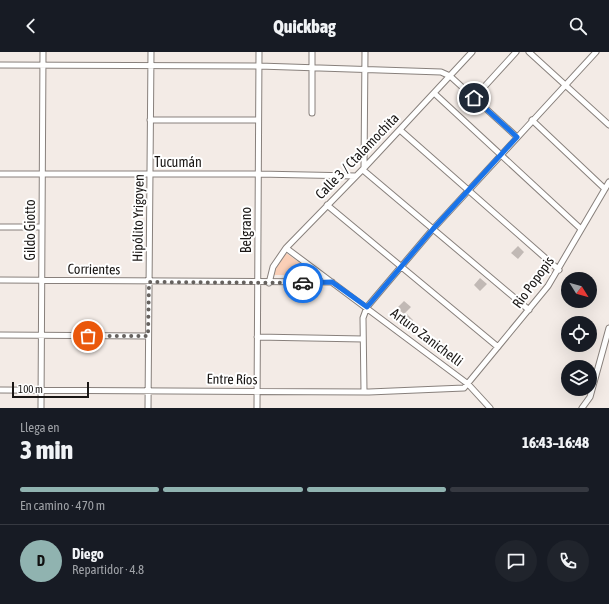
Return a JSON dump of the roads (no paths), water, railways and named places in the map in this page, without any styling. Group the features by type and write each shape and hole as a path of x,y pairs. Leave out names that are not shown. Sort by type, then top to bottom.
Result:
{"street":[{"name":"Gildo Giotto","path":"42,408 43,52"},
{"name":"Hipólito Yrigoyen","path":"148,408 151,52"},
{"name":"Belgrano","path":"257,408 259,52"},
{"path":"312,52 312,113"},
{"path":"365,52 364,169 529,310"},
{"name":"Calle 3 / Ctalamochita","path":"269,283 273,267 286,248 364,169 472,52"},
{"path":"474,98 516,52"},
{"path":"529,52 609,125"},
{"path":"364,392 363,318 367,307 433,229 596,52"},
{"path":"0,65 259,66 364,68 441,72 450,76 517,137"},
{"path":"434,93 500,156 581,229"},
{"path":"150,120 258,120"},
{"path":"532,120 605,189"},
{"path":"400,130 559,270"},
{"name":"Tucumán","path":"0,174 258,174 356,176"},
{"name":"Rio Popopis","path":"466,386 529,310 559,270 609,182"},
{"path":"327,205 498,348"},
{"path":"0,227 42,226"},
{"name":"Arturo Zanichelli","path":"286,248 367,307 466,386 490,408"},
{"name":"Corrientes","path":"0,280 269,283 332,282"},
{"path":"582,408 590,397 609,328"},
{"path":"0,335 148,336"},
{"path":"257,337 363,339"},
{"name":"Entre Ríos","path":"0,390 42,389 364,392 466,386"}]}
